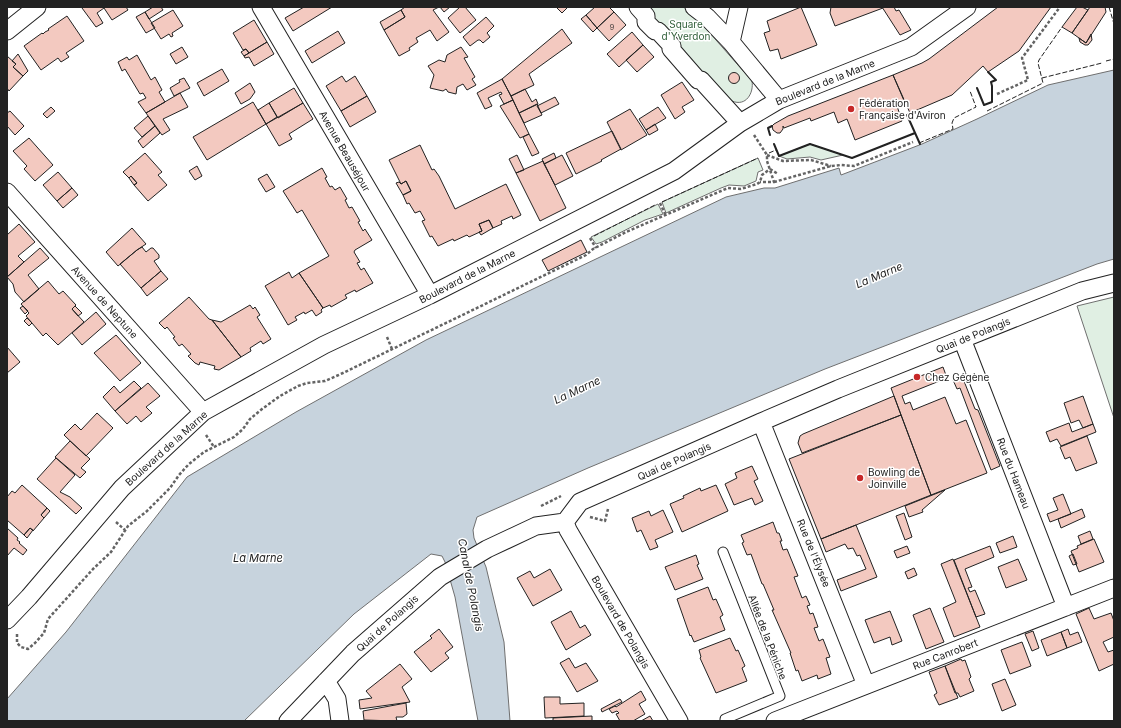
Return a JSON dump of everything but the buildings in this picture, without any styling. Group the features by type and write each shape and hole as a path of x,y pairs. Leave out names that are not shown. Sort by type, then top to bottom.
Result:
{"street":[{"path":"7,31 37,7"},
{"name":"Avenue Beauséjour","path":"261,7 430,295"},
{"path":"638,7 646,16 646,22 668,41 672,46 671,49 698,80 701,80 746,128"},
{"path":"694,7 707,16 731,42 779,100"},
{"path":"731,42 739,7"},
{"name":"Boulevard de la Marne","path":"12,615 122,488 203,412 324,346 430,295 674,171 746,128 779,100 911,47 967,7"},
{"name":"Avenue de Neptune","path":"7,192 203,412"},
{"name":"Quai de Polangis","path":"288,721 353,653 440,577 487,550 536,526 565,522 580,502 761,422 962,339 1082,292 1114,283"},
{"name":"Rue du Hameau","path":"962,339 1066,607"},
{"name":"Rue de l'Élysée","path":"761,422 866,685"},
{"name":"Boulevard de Polangis","path":"565,522 568,530 679,721"},
{"name":"Rue Canrobert","path":"775,721 1114,588"},
{"path":"326,680 337,699 340,721"}],"lane":[{"name":"Allée de la Péniche","path":"723,552 780,696 725,719 724,721"}],"path":[{"path":"997,94 1028,80 1022,58 1060,7"},
{"path":"746,128 767,155 783,161 811,160 831,166"},
{"path":"12,615 18,645 28,649 44,633 48,618 110,552 125,530 170,488 189,464 214,446 234,437 244,429 250,419 262,409 280,396 298,386 307,383 324,381 579,259 626,232 728,188 747,188 760,182 774,182 780,177 831,166 854,166 912,142"},
{"path":"767,155 767,161 774,182"},
{"path":"770,169 780,177"},
{"path":"760,182 762,175 770,169"},
{"path":"660,203 666,216"},
{"path":"590,238 596,248"},
{"path":"387,336 392,349"},
{"path":"206,435 214,446"},
{"path":"113,519 125,530"}],"green space":[{"name":"Square d'Yverdon","path":"644,7 687,7 752,81 752,90 748,98 741,102 737,102 731,101 724,96"},
{"path":"810,144 843,155 821,160 810,157 787,159 779,156"},
{"path":"758,158 763,170 758,172 756,181 744,186 729,185 666,213 662,202"},
{"path":"658,204 663,214 645,220 596,244 591,237"},
{"path":"1114,297 1114,418 1077,306"}],"water":[{"name":"La Marne","path":"1114,70 1114,259 1097,264 825,369 588,468 477,517 473,530 474,538 486,567 504,642 510,721 478,721 455,597 442,556 431,554 354,614 244,721 7,721 7,699 66,632 187,477 296,412 426,340 726,197 764,188 775,188 839,168 841,175 922,144 1048,85"}],"fence":[{"path":"1109,7 1114,24"},
{"path":"987,111 1043,83 1038,63 1039,60 1062,27"},
{"path":"1106,61 1114,59"},
{"path":"1042,78 1102,63"},
{"path":"919,143 953,129 952,123 954,118 976,107 970,91"},
{"path":"769,153 776,150"},
{"path":"662,202 758,158"},
{"path":"594,236 655,205"}],"wall":[{"path":"977,88 984,105 992,102 991,82 996,80 988,72"},
{"path":"910,113 907,115 920,144"},
{"path":"770,135 768,128 772,126"},
{"path":"774,144 779,156 810,144 852,158 915,133"}],"place":[{"name":"Fédération Française d'Aviron","path":"851,109"},
{"name":"Chez Gégène","path":"917,377"},
{"name":"Bowling de Joinville","path":"860,478"}],"water label":[{"name":"Canal de Polangis","path":"471,585"}]}
